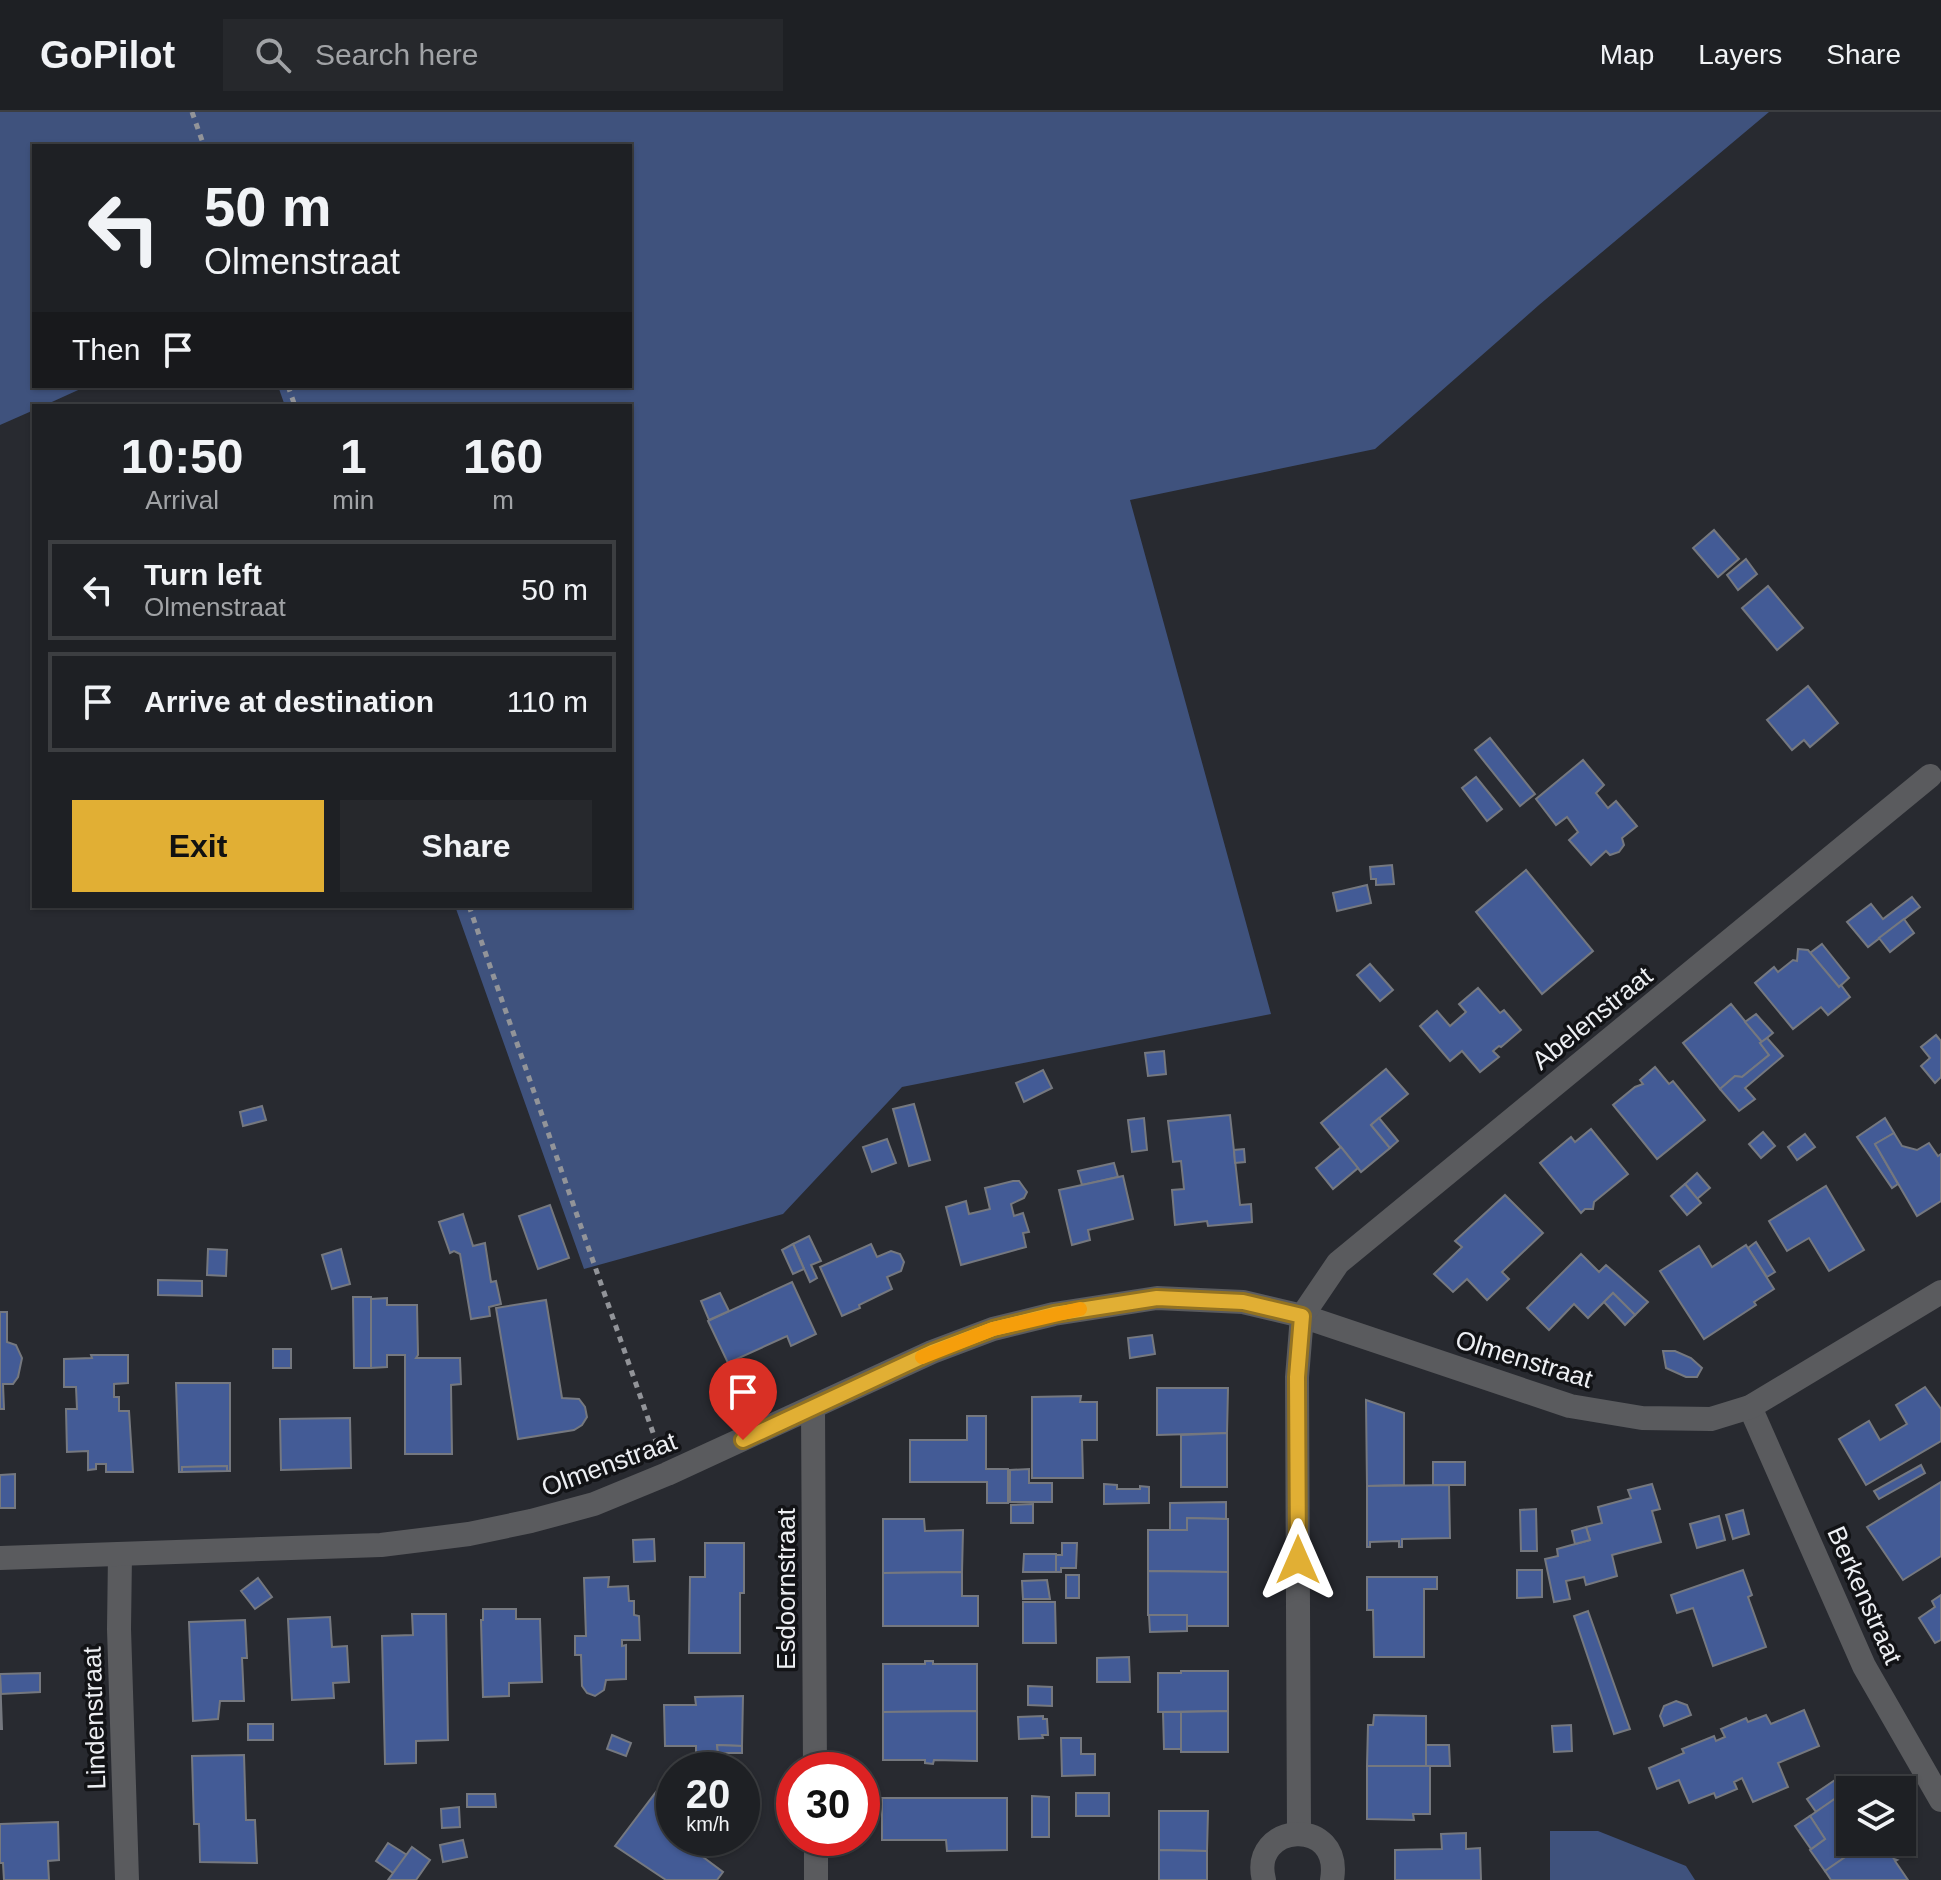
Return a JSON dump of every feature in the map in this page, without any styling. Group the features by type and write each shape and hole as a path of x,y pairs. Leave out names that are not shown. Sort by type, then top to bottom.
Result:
{"street":[{"name":"Abelenstraat","path":"1302,1316 1338,1263 1930,776"},
{"name":"Olmenstraat","path":"0,1558 381,1545 469,1534 594,1504 667,1474 932,1352 993,1329 1054,1314 1157,1298 1243,1302 1302,1316 1570,1406 1642,1418 1711,1419 1750,1407 1941,1292"},
{"path":"1299,1833 1297,1377 1302,1316"},
{"name":"Berkenstraat","path":"1750,1407 1864,1666 1941,1800"},
{"name":"Esdoornstraat","path":"813,1408 815,1752"},
{"name":"Lindenstraat","path":"120,1554 119,1629 127,1880"},
{"path":"1264,1880 1266,1852 1284,1836 1299,1833 1317,1838 1325,1845 1334,1866 1332,1880"},
{"path":"816,1856 816,1880"}],"path":[{"path":"192,112 203,144"},
{"path":"470,908 667,1474"}],"shaded area":[{"path":"0,112 1769,112 1539,305 1375,449 1130,500 1271,1014 902,1087 783,1214 584,1269 456,908 632,908 632,404 284,404 279,388 632,388 632,144 32,144 32,388 83,388 47,404 32,404 32,411 0,425"},
{"path":"1550,1831 1598,1831 1686,1866 1695,1880 1550,1880"}],"building":[{"path":"1714,530 1739,559 1718,577 1693,548"},
{"path":"1746,559 1757,574 1738,590 1727,575"},
{"path":"1768,586 1803,628 1777,650 1742,608"},
{"path":"1808,686 1838,723 1810,747 1804,740 1792,750 1767,720"},
{"path":"1490,738 1535,794 1520,806 1475,750"},
{"path":"1583,760 1604,785 1596,793 1608,808 1616,801 1637,826 1622,838 1624,845 1619,852 1610,855 1606,851 1591,865 1569,840 1578,832 1567,817 1556,825 1536,799"},
{"path":"1476,777 1502,809 1487,821 1462,788"},
{"path":"1392,865 1394,884 1376,885 1376,879 1371,879 1370,867"},
{"path":"1526,870 1593,951 1542,994 1476,912"},
{"path":"1367,885 1371,903 1337,911 1333,893"},
{"path":"1912,897 1920,907 1868,947 1847,922 1871,904 1883,919"},
{"path":"1904,919 1914,933 1890,952 1879,938"},
{"path":"1822,944 1849,978 1839,987 1810,953"},
{"path":"1798,949 1808,950 1850,997 1828,1015 1821,1007 1793,1029 1755,983 1774,967 1778,972 1793,960 1797,961"},
{"path":"1370,964 1393,990 1380,1001 1357,975"},
{"path":"1478,988 1500,1013 1504,1010 1521,1030 1493,1051 1499,1057 1480,1072 1462,1051 1450,1061 1420,1026 1437,1011 1450,1026 1466,1012 1459,1004"},
{"path":"1731,1004 1769,1055 1742,1077 1735,1076 1720,1089 1683,1043"},
{"path":"1756,1014 1773,1033 1762,1042 1745,1022"},
{"path":"1936,1035 1941,1041 1941,1077 1935,1083 1921,1066 1930,1058 1921,1047"},
{"path":"1767,1038 1783,1056 1745,1088 1755,1099 1739,1111 1720,1089 1735,1076 1742,1077 1769,1055 1760,1043"},
{"path":"1164,1051 1166,1074 1148,1076 1145,1053"},
{"path":"1655,1067 1669,1084 1673,1081 1705,1120 1657,1159 1613,1105 1643,1084 1640,1080"},
{"path":"1386,1069 1408,1094 1371,1125 1390,1148 1361,1172 1321,1123"},
{"path":"1043,1070 1052,1088 1024,1102 1016,1083"},
{"path":"914,1104 930,1160 909,1166 893,1109"},
{"path":"262,1106 266,1120 243,1126 240,1112"},
{"path":"1230,1115 1240,1205 1251,1204 1252,1222 1208,1226 1207,1221 1175,1225 1172,1190 1184,1189 1181,1161 1173,1162 1168,1121"},
{"path":"1144,1118 1147,1150 1132,1152 1128,1120"},
{"path":"1379,1118 1398,1141 1390,1148 1371,1125"},
{"path":"1885,1118 1894,1133 1875,1144 1898,1184 1892,1188 1857,1137"},
{"path":"1591,1129 1628,1174 1594,1202 1593,1209 1585,1209 1581,1213 1540,1163 1571,1137 1575,1142"},
{"path":"1763,1132 1775,1146 1761,1158 1749,1144"},
{"path":"1894,1133 1902,1146 1917,1150 1929,1143 1938,1156 1941,1154 1941,1201 1917,1216 1875,1144"},
{"path":"1805,1134 1815,1147 1797,1160 1788,1147"},
{"path":"887,1139 896,1163 872,1172 863,1147"},
{"path":"1341,1147 1358,1168 1333,1189 1316,1168"},
{"path":"1244,1149 1245,1162 1235,1163 1234,1150"},
{"path":"1114,1163 1118,1177 1082,1185 1078,1171"},
{"path":"1697,1173 1710,1188 1697,1199 1685,1184"},
{"path":"1123,1176 1133,1219 1088,1230 1090,1240 1072,1245 1059,1190"},
{"path":"1019,1181 1027,1192 1024,1198 1011,1204 1014,1216 1023,1213 1029,1232 1023,1233 1026,1247 961,1265 946,1207 966,1201 969,1214 990,1209 985,1188"},
{"path":"1685,1184 1701,1203 1687,1215 1671,1196"},
{"path":"1826,1186 1864,1250 1829,1271 1809,1238 1787,1251 1769,1221"},
{"path":"1505,1195 1543,1233 1502,1272 1509,1279 1487,1300 1467,1279 1453,1292 1434,1274 1462,1247 1455,1241"},
{"path":"550,1205 569,1258 538,1269 519,1216"},
{"path":"463,1214 473,1246 485,1243 491,1282 496,1281 501,1304 489,1307 490,1316 471,1319 460,1254 450,1253 439,1222"},
{"path":"809,1236 821,1261 811,1265 817,1278 810,1282 793,1244"},
{"path":"1756,1242 1775,1272 1767,1277 1748,1248"},
{"path":"793,1244 804,1269 793,1274 782,1250"},
{"path":"871,1244 877,1257 891,1251 900,1254 904,1262 901,1271 887,1277 892,1289 842,1316 820,1267"},
{"path":"1746,1245 1774,1289 1754,1302 1756,1305 1704,1339 1660,1271 1699,1246 1712,1267"},
{"path":"208,1249 227,1250 226,1276 207,1275"},
{"path":"341,1249 350,1284 332,1289 322,1255"},
{"path":"1581,1254 1599,1272 1606,1265 1648,1302 1635,1315 1613,1293 1588,1318 1574,1304 1549,1330 1527,1308"},
{"path":"158,1280 202,1281 202,1296 158,1295"},
{"path":"792,1282 816,1334 791,1346 787,1336 728,1363 708,1321"},
{"path":"720,1293 729,1311 709,1320 701,1301"},
{"path":"1613,1293 1635,1315 1625,1325 1604,1302"},
{"path":"353,1297 371,1297 371,1368 354,1368"},
{"path":"387,1298 387,1305 417,1305 416,1358 460,1358 461,1384 451,1385 452,1454 405,1454 405,1355 387,1355 387,1367 371,1368 371,1299"},
{"path":"546,1300 562,1398 579,1399 587,1417 574,1430 518,1439 496,1308"},
{"path":"0,1312 7,1312 7,1342 16,1345 22,1358 18,1377 13,1384 3,1384 4,1409 0,1409"},
{"path":"1152,1335 1155,1354 1130,1358 1128,1338"},
{"path":"273,1349 291,1349 291,1368 273,1368"},
{"path":"1663,1351 1675,1351 1691,1358 1702,1368 1697,1377 1686,1377 1666,1368"},
{"path":"91,1355 128,1355 128,1383 114,1384 114,1397 119,1397 119,1411 129,1411 133,1472 106,1472 106,1464 96,1464 96,1469 88,1470 88,1451 67,1452 66,1409 77,1409 76,1387 64,1387 64,1359 92,1358"},
{"path":"176,1383 230,1383 230,1471 227,1471 227,1466 182,1467 182,1472 179,1472"},
{"path":"1925,1387 1941,1409 1941,1441 1866,1485 1839,1439 1869,1421 1880,1440 1907,1424 1896,1405"},
{"path":"1157,1388 1228,1388 1227,1433 1157,1435"},
{"path":"1081,1396 1080,1402 1097,1402 1097,1440 1082,1440 1083,1478 1032,1478 1032,1397"},
{"path":"1366,1400 1404,1413 1404,1485 1367,1486"},
{"path":"967,1416 986,1416 986,1469 1008,1469 1008,1503 987,1503 987,1482 910,1482 910,1440 967,1440"},
{"path":"350,1418 351,1468 281,1470 280,1419"},
{"path":"1227,1433 1227,1487 1181,1487 1181,1435"},
{"path":"1433,1462 1465,1462 1465,1485 1433,1485"},
{"path":"1921,1465 1925,1473 1879,1499 1874,1491"},
{"path":"227,1466 227,1471 182,1472 182,1467"},
{"path":"1029,1469 1029,1483 1052,1483 1052,1502 1010,1502 1010,1470"},
{"path":"15,1474 15,1508 0,1508 0,1475"},
{"path":"1941,1482 1941,1556 1903,1580 1867,1527"},
{"path":"1104,1484 1117,1485 1117,1489 1149,1487 1149,1503 1104,1504"},
{"path":"1652,1484 1660,1509 1652,1511 1661,1542 1612,1555 1617,1576 1586,1585 1584,1577 1566,1581 1570,1599 1554,1602 1545,1559 1558,1556 1557,1549 1590,1540 1586,1527 1602,1523 1598,1507 1631,1498 1628,1490"},
{"path":"1449,1485 1450,1538 1402,1539 1402,1547 1399,1547 1399,1541 1370,1542 1370,1547 1367,1547 1367,1486"},
{"path":"1226,1502 1226,1519 1187,1518 1187,1530 1170,1530 1170,1503"},
{"path":"1033,1504 1033,1523 1011,1523 1011,1505"},
{"path":"1536,1509 1537,1551 1521,1551 1520,1510"},
{"path":"1743,1510 1749,1534 1733,1539 1726,1515"},
{"path":"1719,1516 1725,1540 1697,1548 1690,1524"},
{"path":"1187,1518 1228,1519 1228,1572 1148,1571 1148,1530 1187,1530"},
{"path":"883,1519 924,1519 925,1531 963,1530 962,1572 883,1573"},
{"path":"1586,1527 1590,1540 1575,1544 1572,1531"},
{"path":"654,1539 655,1561 634,1562 633,1540"},
{"path":"705,1543 744,1543 740,1653 689,1653 690,1577 705,1577"},
{"path":"1062,1543 1077,1543 1076,1568 1061,1568 1061,1572 1056,1572 1056,1555 1062,1555"},
{"path":"1024,1554 1056,1554 1056,1572 1023,1572"},
{"path":"1517,1570 1542,1570 1542,1597 1517,1598"},
{"path":"1743,1570 1752,1595 1748,1597 1766,1647 1713,1666 1693,1608 1677,1613 1671,1595"},
{"path":"1148,1571 1228,1572 1228,1626 1186,1626 1187,1615 1148,1615"},
{"path":"962,1572 962,1596 978,1596 978,1626 883,1626 883,1573"},
{"path":"1066,1575 1079,1575 1079,1598 1066,1598"},
{"path":"609,1577 608,1587 628,1586 629,1601 634,1601 634,1615 639,1616 640,1640 622,1640 622,1646 626,1645 626,1679 606,1680 604,1690 595,1696 587,1693 582,1686 581,1655 575,1655 575,1636 586,1636 584,1578"},
{"path":"1367,1577 1437,1577 1437,1589 1424,1589 1424,1657 1374,1657 1373,1610 1367,1610"},
{"path":"258,1578 272,1597 255,1609 241,1591"},
{"path":"1047,1580 1050,1599 1023,1599 1022,1581"},
{"path":"1941,1595 1941,1640 1935,1643 1919,1618 1935,1607 1932,1601"},
{"path":"1023,1602 1055,1602 1056,1643 1023,1643"},
{"path":"483,1609 516,1609 516,1619 540,1619 542,1682 509,1683 509,1696 483,1697"},
{"path":"1588,1611 1630,1729 1614,1734 1574,1616"},
{"path":"412,1614 446,1614 448,1740 416,1741 416,1763 385,1764 382,1636 413,1635"},
{"path":"1149,1615 1187,1615 1187,1631 1150,1632"},
{"path":"330,1617 332,1647 347,1646 349,1682 333,1683 334,1698 292,1700 288,1619"},
{"path":"245,1620 247,1658 242,1658 244,1701 220,1701 218,1719 193,1721 189,1622"},
{"path":"1129,1657 1130,1682 1097,1682 1097,1658"},
{"path":"925,1661 933,1661 933,1664 977,1664 977,1711 883,1712 883,1664 925,1664"},
{"path":"1228,1671 1228,1711 1158,1712 1158,1673"},
{"path":"40,1673 40,1692 1,1694 0,1674"},
{"path":"0,1674 2,1729 0,1729"},
{"path":"1028,1686 1052,1687 1052,1706 1028,1705"},
{"path":"743,1696 742,1746 717,1745 718,1752 696,1752 696,1746 665,1746 664,1705 696,1705 695,1697"},
{"path":"1676,1701 1687,1705 1691,1715 1664,1726 1660,1716 1664,1706"},
{"path":"1804,1710 1819,1746 1778,1763 1788,1787 1753,1802 1742,1778 1734,1782 1737,1789 1716,1798 1714,1793 1689,1803 1679,1780 1657,1789 1649,1768 1684,1753 1682,1749 1714,1736 1716,1741 1725,1737 1721,1729 1746,1718 1748,1722 1766,1715 1771,1724"},
{"path":"977,1711 977,1761 934,1760 933,1764 925,1763 925,1760 883,1760 883,1712"},
{"path":"1228,1711 1228,1752 1181,1752 1181,1712"},
{"path":"1163,1712 1181,1712 1181,1749 1164,1749"},
{"path":"1374,1715 1426,1716 1426,1766 1367,1766 1368,1725 1373,1725"},
{"path":"1043,1716 1047,1719 1048,1735 1019,1739 1018,1717"},
{"path":"248,1724 273,1724 273,1740 248,1740"},
{"path":"1571,1725 1572,1751 1554,1752 1552,1726"},
{"path":"612,1735 631,1743 626,1756 607,1749"},
{"path":"1061,1738 1081,1738 1081,1754 1095,1754 1095,1775 1062,1776"},
{"path":"717,1745 742,1746 742,1752 718,1752"},
{"path":"1426,1745 1449,1745 1450,1766 1426,1766"},
{"path":"244,1755 246,1820 255,1820 257,1863 200,1862 199,1824 194,1824 192,1756"},
{"path":"1367,1766 1430,1766 1430,1814 1413,1814 1414,1820 1367,1819"},
{"path":"1836,1779 1836,1798 1816,1812 1807,1799"},
{"path":"656,1792 656,1856 702,1856 723,1872 717,1880 666,1880 615,1846"},
{"path":"1076,1793 1109,1793 1109,1816 1076,1816"},
{"path":"467,1794 495,1794 496,1807 467,1807"},
{"path":"1032,1796 1049,1797 1049,1837 1032,1837"},
{"path":"882,1798 1007,1798 1007,1850 947,1851 946,1840 882,1840"},
{"path":"1836,1798 1836,1856 1847,1856 1825,1871 1810,1850 1825,1839 1810,1816"},
{"path":"459,1807 460,1827 442,1828 441,1809"},
{"path":"1159,1811 1208,1811 1207,1851 1159,1850"},
{"path":"1810,1816 1825,1839 1811,1849 1795,1826"},
{"path":"58,1822 59,1860 48,1861 49,1880 4,1880 3,1863 0,1863 0,1824"},
{"path":"1466,1833 1466,1849 1480,1848 1481,1880 1395,1880 1395,1850 1442,1849 1441,1834"},
{"path":"463,1840 467,1857 443,1862 440,1845"},
{"path":"388,1843 407,1855 393,1873 376,1861"},
{"path":"412,1847 430,1860 416,1880 388,1880"},
{"path":"1159,1850 1207,1851 1207,1880 1159,1880"},
{"path":"1847,1856 1892,1856 1908,1880 1831,1880 1825,1871"}],"slow traffic":[{"path":"922,1357 993,1329 1080,1309"}],"route":[{"path":"743,1440 932,1352 993,1329 1054,1314 1157,1298 1243,1302 1302,1316 1297,1377 1298,1560"}]}
